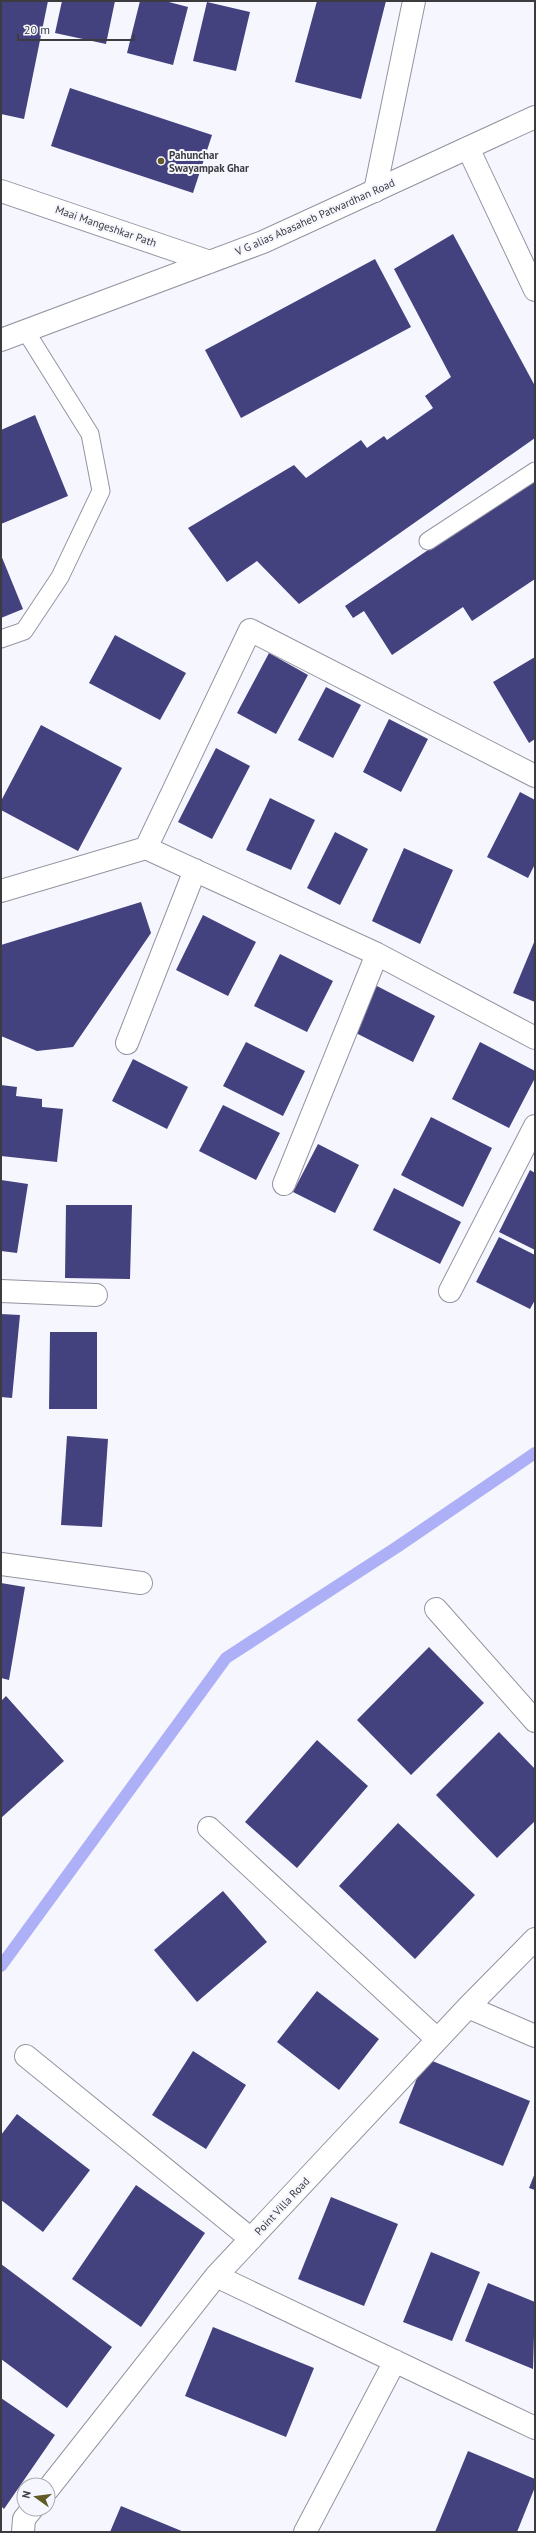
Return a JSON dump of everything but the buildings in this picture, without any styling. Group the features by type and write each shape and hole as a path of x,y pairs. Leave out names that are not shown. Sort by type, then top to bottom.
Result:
{"street":[{"path":"375,191 414,1"},
{"name":"V G alias Abasaheb Patwardhan Road","path":"1,340 263,242 535,117"},
{"path":"468,148 535,290"},
{"name":"Maai Mangeshkar Path","path":"1,191 210,262"},
{"path":"146,848 250,630 534,774"},
{"path":"1,891 146,848 377,954 535,1038"},
{"path":"127,1043 195,870"},
{"path":"284,1184 377,954"},
{"path":"450,1291 535,1126"},
{"path":"1,1292 96,1295"},
{"path":"1,1564 141,1583"},
{"path":"436,1609 535,1721"},
{"path":"209,1828 438,2039"},
{"name":"Point Villa Road","path":"56,2479 216,2276 468,2007 535,1939"},
{"path":"468,2007 535,2036"},
{"path":"26,2056 251,2239"},
{"path":"216,2276 535,2428"},
{"path":"305,2532 395,2361"},
{"path":"23,2532 24,2519 26,2517"}],"lane":[{"path":"1,640 24,631 60,577 101,491 90,434 25,330"},
{"path":"428,541 535,471"}],"waterway":[{"path":"1,1966 226,1658 397,1547 535,1453"}],"place":[{"name":"Pahunchar Swayampak Ghar","path":"161,161"}]}
